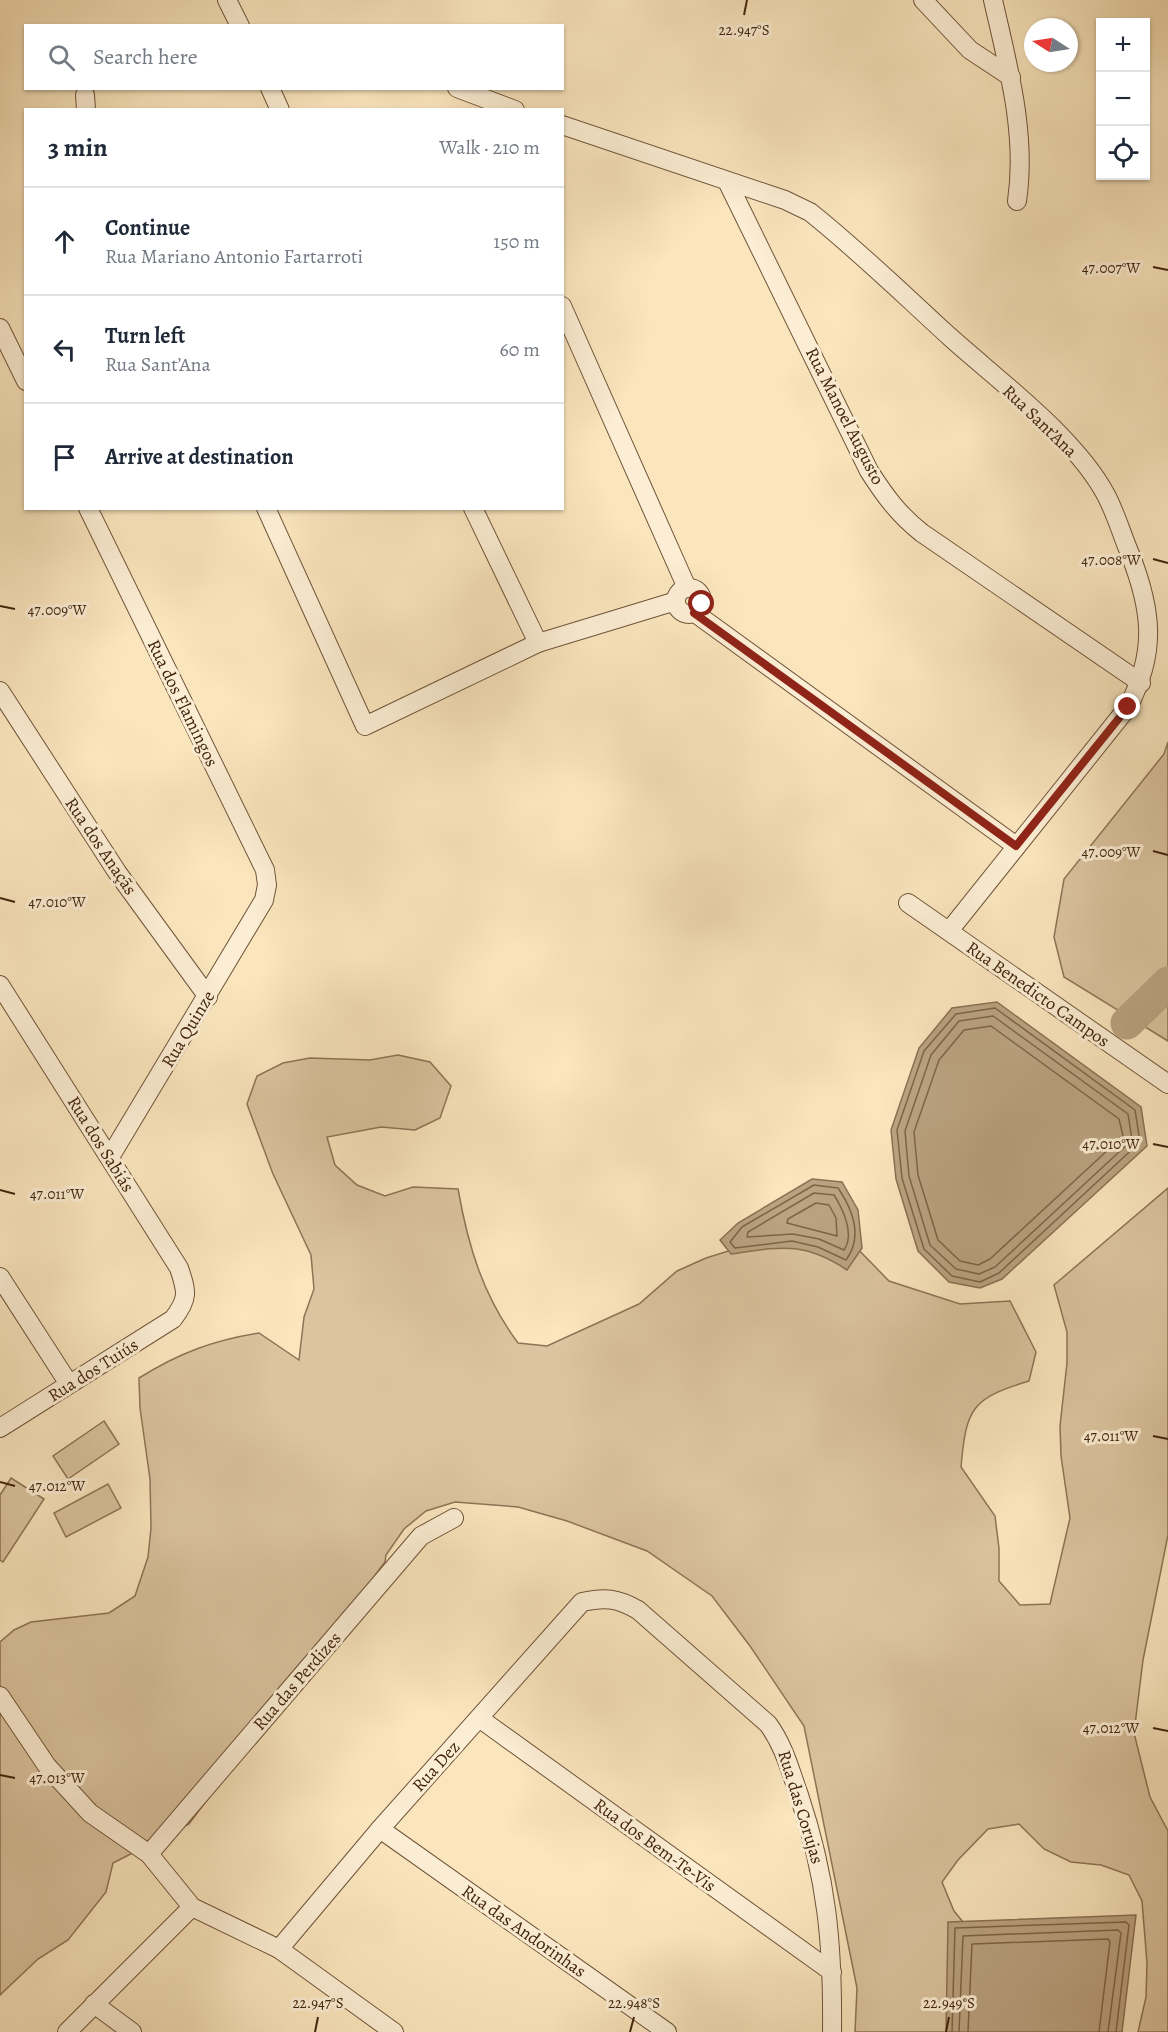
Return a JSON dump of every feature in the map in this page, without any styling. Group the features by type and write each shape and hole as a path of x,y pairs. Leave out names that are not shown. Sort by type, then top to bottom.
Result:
{"street":[{"path":"227,0 239,24"},
{"path":"923,0 970,50 1011,77"},
{"path":"993,0 1011,77 1021,159 1017,201"},
{"path":"271,90 279,108"},
{"path":"459,90 475,103 507,108"},
{"name":"Rua Sant’Ana","path":"564,126 785,200 810,213 1063,439 1106,495 1146,603 1150,629 1148,656 1141,683 1128,707 949,931"},
{"name":"Rua Manoel Augusto","path":"727,181 869,471 894,508 922,532 1141,683"},
{"path":"564,311 681,595"},
{"path":"0,328 24,377"},
{"name":"Rua dos Flamingos","path":"89,510 265,870 267,885 264,900"},
{"path":"267,510 365,726 538,643 681,595 693,588 702,598 699,609 694,613 1016,846"},
{"path":"474,510 538,643"},
{"name":"Rua dos Anaçãs","path":"0,691 117,872 208,997"},
{"name":"Rua Quinze","path":"110,1157 208,997 264,900"},
{"name":"Rua Benedicto Campos","path":"908,903 1168,1084"},
{"name":"Rua dos Sabiás","path":"0,985 179,1268 187,1292 182,1307"},
{"path":"0,1277 69,1384"},
{"name":"Rua dos Tuiús","path":"0,1428 173,1319 182,1307"},
{"name":"Rua das Perdizes","path":"149,1854 421,1536 454,1518"},
{"name":"Rua Dez","path":"279,1949 380,1829 582,1602 603,1598"},
{"name":"Rua das Corujas","path":"603,1598 620,1600 638,1610 768,1724 782,1743 812,1833 827,1900 832,1972 832,2032"},
{"path":"0,1696 47,1766 90,1814 149,1854 192,1907 279,1949 394,2032"},
{"name":"Rua dos Bem-Te-Vis","path":"479,1718 832,1972"},
{"name":"Rua das Andorinhas","path":"380,1829 667,2032"},
{"path":"67,2032 192,1907"},
{"path":"94,2004 132,2032"}],"shaded area":[{"path":"1168,742 1168,1041 1064,977 1054,937 1064,879 1164,754"},
{"path":"398,1055 430,1062 451,1086 440,1118 415,1130 381,1127 327,1137 335,1165 357,1185 385,1196 413,1187 458,1189 472,1250 486,1289 518,1343 547,1346 639,1304 677,1271 706,1258 783,1234 846,1237 889,1281 960,1304 1010,1301 1036,1352 1029,1381 995,1393 976,1408 966,1431 961,1467 995,1516 999,1548 999,1581 1020,1605 1050,1604 1070,1518 1061,1456 1060,1426 1067,1363 1067,1332 1054,1285 1168,1188 1168,1535 1143,1660 1134,1733 1150,1797 1168,1831 1168,2032 1138,2032 1146,1997 1147,1963 1142,1901 1129,1875 1101,1865 1071,1862 1044,1849 1019,1824 988,1829 958,1860 942,1882 954,1911 981,1944 1018,2032 855,2032 857,1988 804,1726 750,1646 712,1596 647,1551 567,1521 518,1507 455,1502 426,1511 404,1529 386,1555 385,1562 189,1824 113,1863 106,1892 68,1940 38,1959 0,1995 0,1642 14,1630 31,1622 109,1613 135,1596 148,1557 151,1528 150,1479 140,1408 139,1378 168,1361 197,1349 227,1339 259,1333 299,1360 304,1317 314,1289 311,1255 273,1174 247,1104 257,1076 283,1063 310,1058 370,1060"},
{"path":"104,1421 119,1444 68,1479 53,1456"},
{"path":"11,1478 44,1499 3,1562 0,1560 0,1495"},
{"path":"108,1484 121,1508 66,1537 54,1513"}],"water":[{"path":"997,1002 1141,1107 1147,1146 1002,1279 980,1288 949,1282 918,1251 896,1179 891,1130 919,1048 952,1008"},
{"path":"812,1179 842,1182 858,1210 862,1248 847,1270 817,1254 791,1248 731,1254 720,1240 738,1223"},
{"path":"1136,1915 1122,2032 946,2032 948,1922"}],"waterway":[{"path":"1127,1023 1168,983"}],"route":[{"path":"702,604 694,613 1016,846 1128,707"}]}
